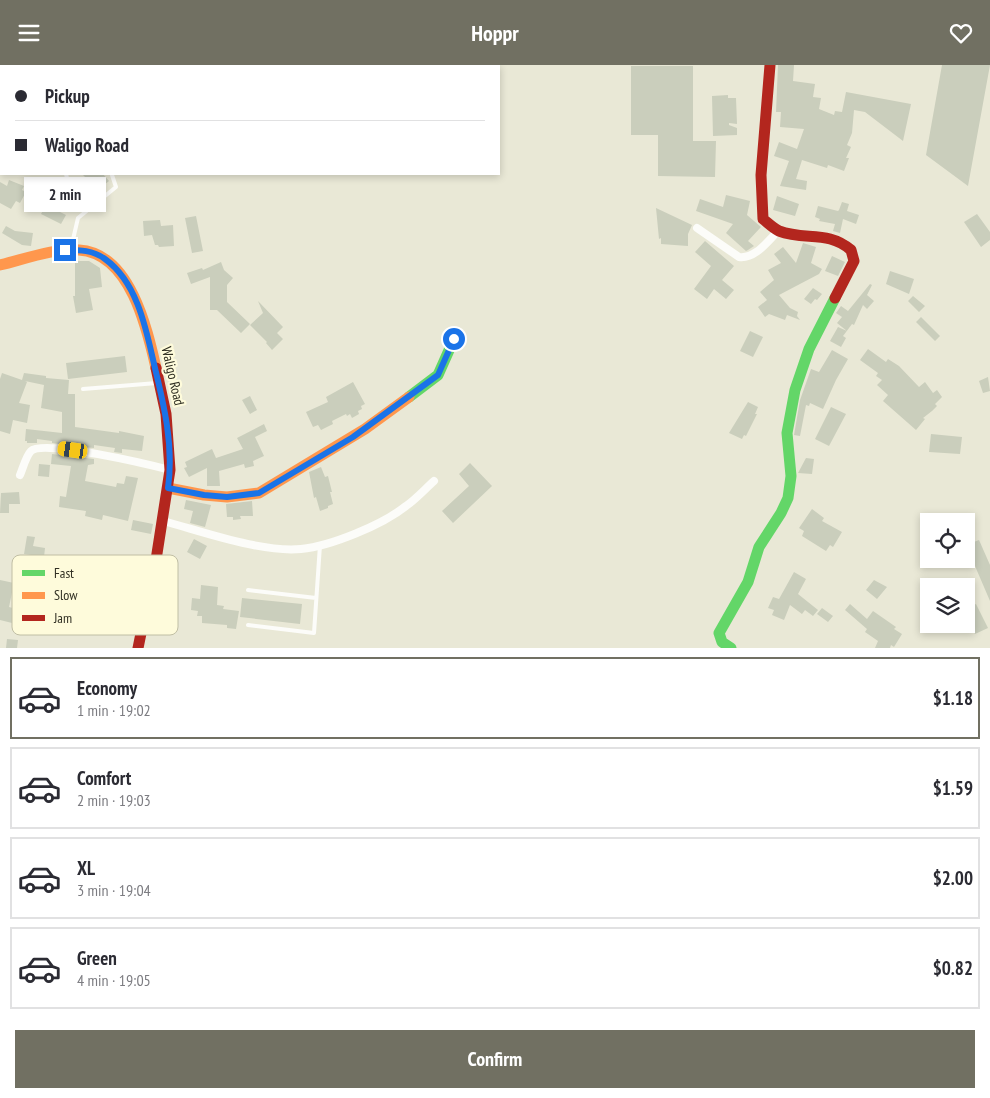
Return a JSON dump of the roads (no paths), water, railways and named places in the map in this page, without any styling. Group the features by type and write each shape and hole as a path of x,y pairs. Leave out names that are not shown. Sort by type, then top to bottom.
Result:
{"street":[{"path":"731,648 722,643 719,633 747,586 758,549 786,504 790,491 792,478 787,435 799,375 812,343 854,261 851,250 838,239 796,235 778,231 764,219 761,175 770,65"},
{"path":"697,228 739,257 746,258 753,255 778,231"},
{"name":"Waligo Road","path":"0,265 70,250 92,252 105,259 121,275 134,297 146,330 166,414 170,470 156,555"},
{"path":"168,488 227,497 259,493 359,433 431,381 438,375 454,339"},
{"path":"20,475 31,451 39,447 73,450 170,470"},
{"path":"163,521 263,547 301,549 320,545 378,523 406,507 434,481"},
{"name":"Waligo Road","path":"138,648 141,635"}],"lane":[{"path":"66,175 89,209"},
{"path":"70,250 78,218 116,187 112,175"},
{"path":"83,389 159,383"},
{"path":"248,625 314,633 320,545"},
{"path":"248,590 316,598"}]}
